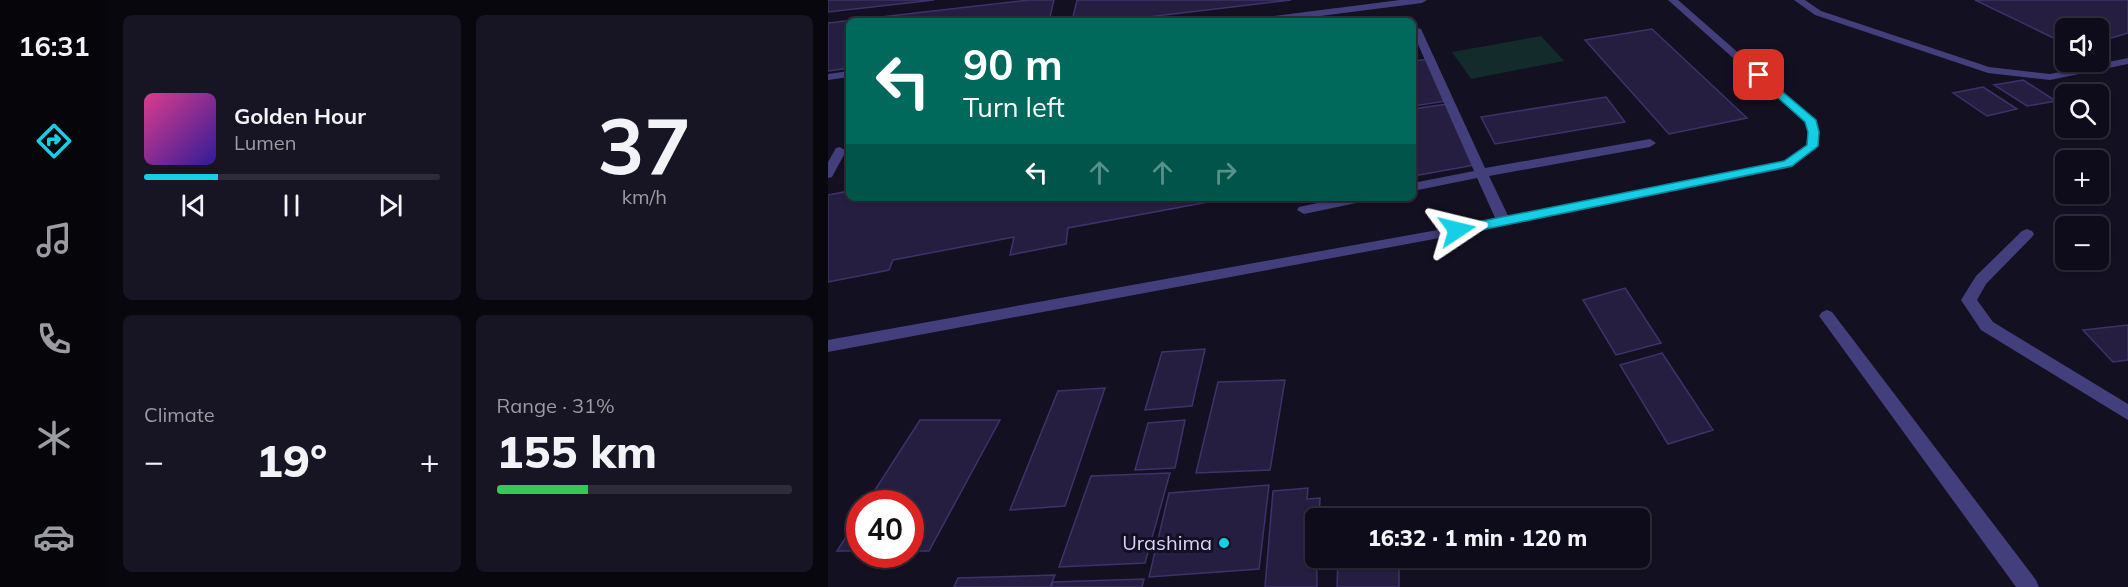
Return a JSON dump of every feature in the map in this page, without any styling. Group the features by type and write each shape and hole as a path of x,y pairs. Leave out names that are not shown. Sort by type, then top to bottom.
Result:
{"street":[{"path":"1282,18 1422,0"},
{"path":"828,346 1504,222 1788,164 1812,146 1814,132 1810,120 1673,0"},
{"path":"1799,0 1818,13 1988,70 2050,77 2128,61"},
{"path":"1416,29 1504,222"},
{"path":"828,77 846,74"},
{"path":"1416,186 1650,143"},
{"path":"828,174 840,151"},
{"path":"1304,210 1347,201"},
{"path":"2027,234 1981,280 1969,300 1987,326 2128,412"},
{"path":"1827,316 2029,587"}],"green space":[{"path":"1541,36 1564,61 1471,79 1452,52"}],"building":[{"path":"828,0 934,0 828,12"},
{"path":"1029,0 1054,0 1050,18 872,18"},
{"path":"1077,0 1291,0 1139,18 1073,18"},
{"path":"1975,0 2128,0 2128,33 2109,39 2109,18 2055,18 2055,39"},
{"path":"846,21 846,68 828,71 828,23"},
{"path":"1652,29 1747,118 1669,134 1585,40"},
{"path":"1430,59 1447,101 1416,106 1416,61"},
{"path":"2023,80 2055,101 2027,106 1994,85"},
{"path":"1983,87 2017,109 1987,116 1953,93"},
{"path":"1606,97 1625,122 1495,144 1481,117"},
{"path":"1447,104 1475,165 1416,175 1416,109"},
{"path":"846,192 846,201 1214,201 1068,228 1066,244 1010,255 1014,237 893,260 889,270 828,282 828,195"},
{"path":"1625,288 1661,343 1616,355 1583,300"},
{"path":"2128,325 2128,360 2113,362 2083,330"},
{"path":"1205,349 1192,406 1145,410 1162,352"},
{"path":"1662,353 1713,430 1668,444 1620,365"},
{"path":"1285,380 1270,470 1196,473 1218,382"},
{"path":"1105,388 1065,506 1010,510 1058,391"},
{"path":"920,420 1000,420 929,551 924,551 924,490 875,490"},
{"path":"1185,420 1175,468 1135,470 1148,423"},
{"path":"1170,473 1145,563 1059,567 1091,476"},
{"path":"1269,485 1259,569 1149,577 1169,493"},
{"path":"1308,488 1307,499 1320,498 1320,508 1305,508 1305,568 1317,568 1317,587 1265,587 1273,491"},
{"path":"846,537 846,551 837,551"},
{"path":"1338,568 1399,568 1399,587 1337,587"},
{"path":"1055,575 1050,587 954,587 958,578"},
{"path":"1144,579 1142,587 1051,587 1053,582"}],"place":[{"name":"Urashima","path":"1224,543"}],"route":[{"path":"1457,230 1788,164 1802,156 1812,146 1814,132 1810,120 1759,75"}]}
